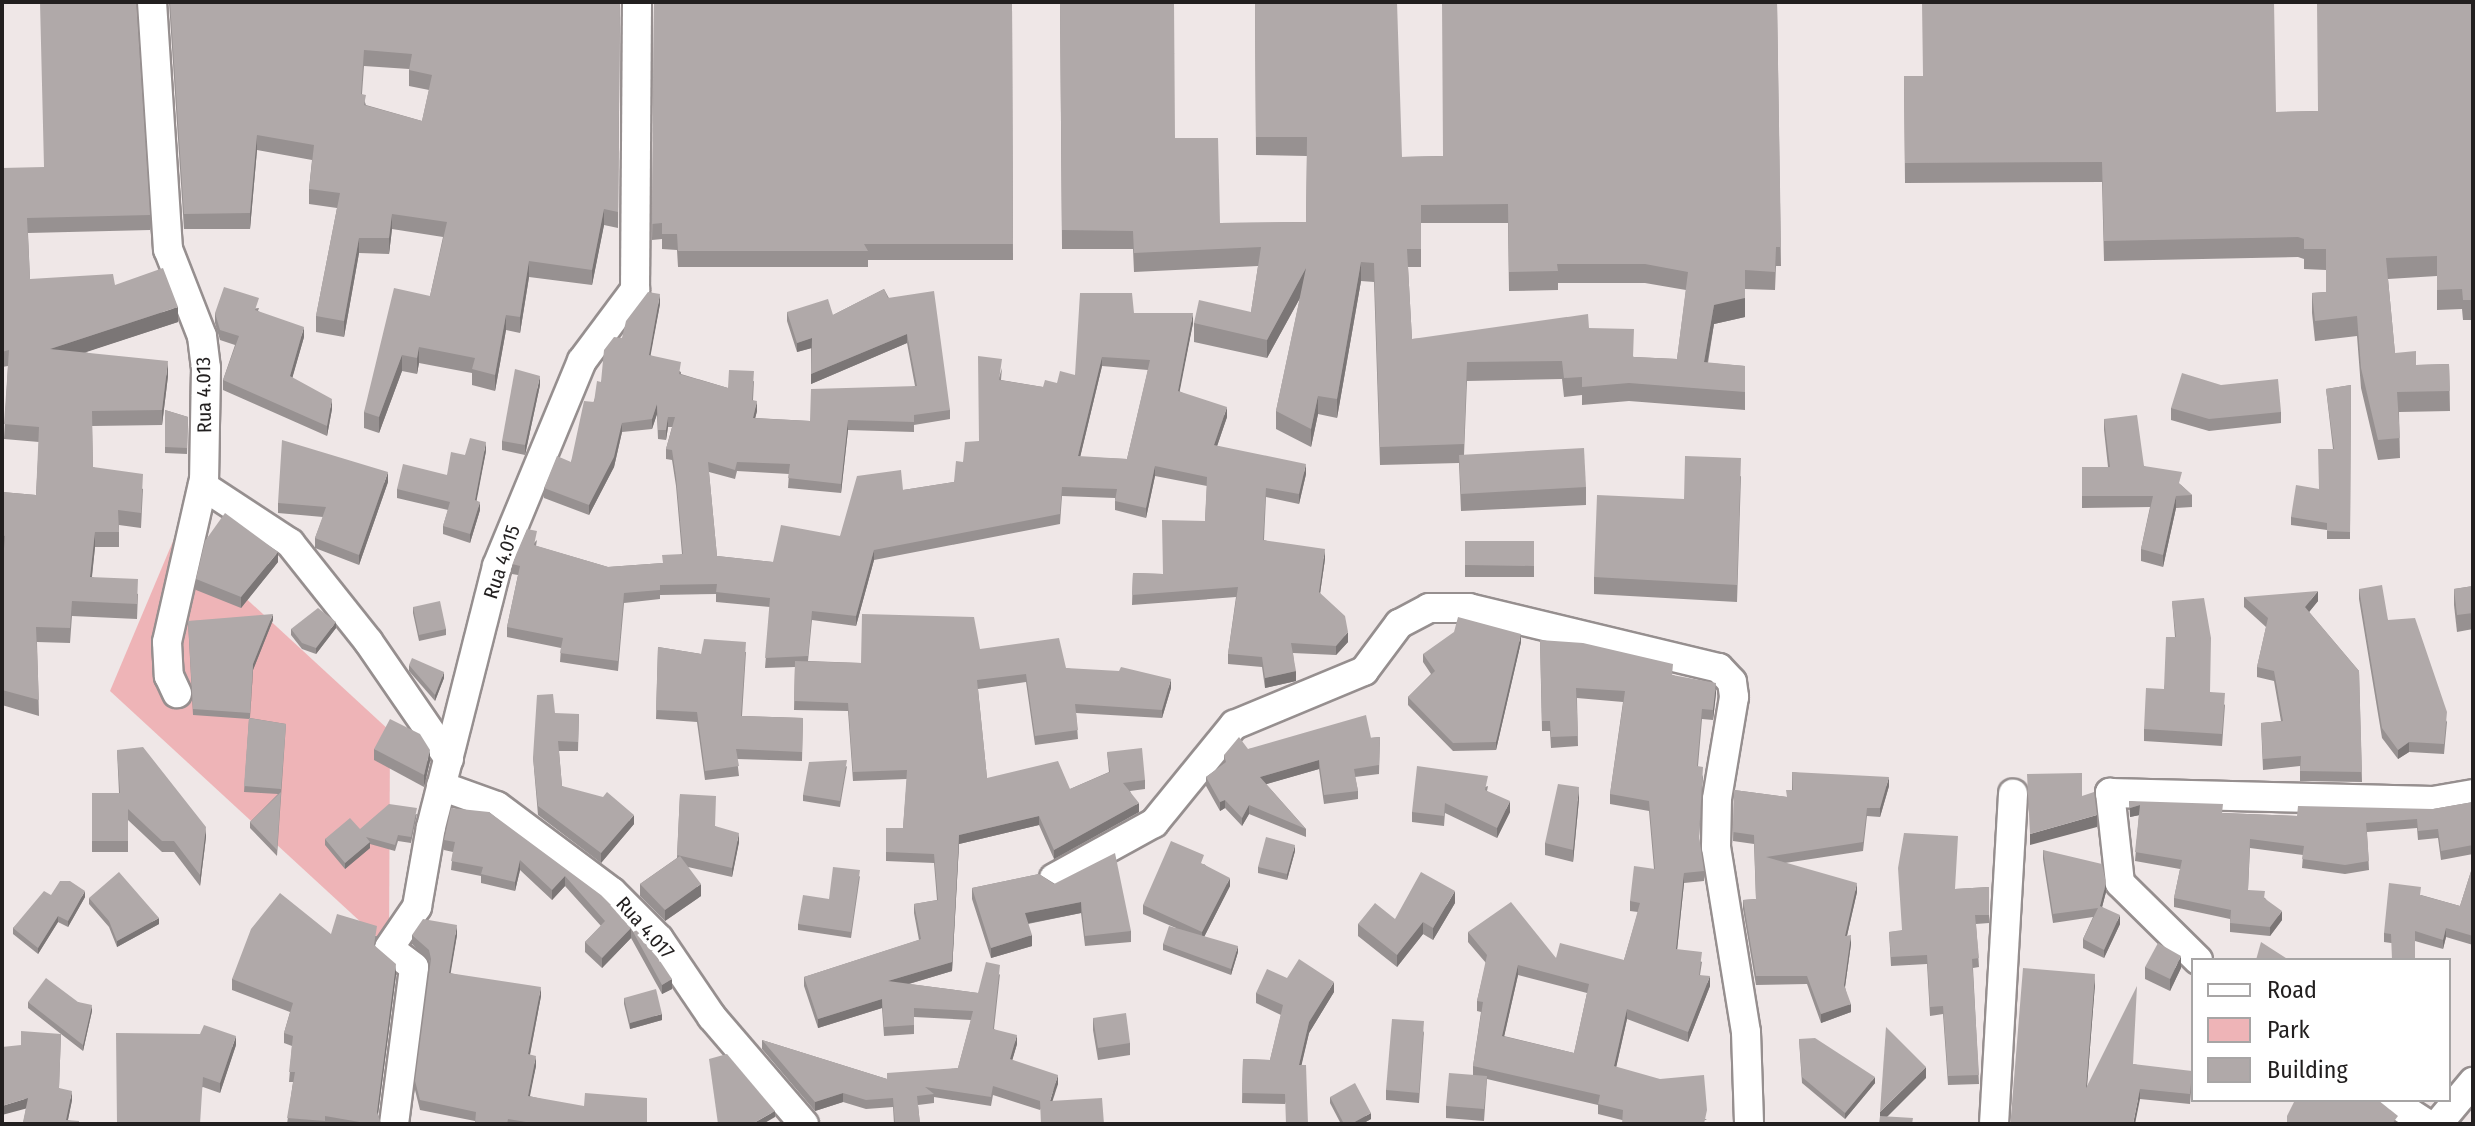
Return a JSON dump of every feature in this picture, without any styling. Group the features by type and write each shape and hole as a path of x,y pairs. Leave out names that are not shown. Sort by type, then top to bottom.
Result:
{"street":[{"name":"Rua 4.013","path":"152,2 168,249 202,336 206,368 203,486 167,642 169,676 177,693"},
{"name":"Rua 4.015","path":"394,1124 414,967 389,948 417,907 441,786 497,566 582,361 635,290 637,2"},
{"path":"203,486 290,543 368,641 449,759"},
{"path":"1054,878 1154,823 1234,725 1364,671 1399,624 1429,608 1469,608 1719,668 1732,682 1734,697 1717,799 1716,847 1746,1032 1749,1124"},
{"name":"Rua 4.017","path":"441,786 497,806 612,892 659,939 712,1017 804,1124"},
{"path":"2196,958 2120,883 2110,793 2433,801 2473,794"},
{"path":"1994,1124 2013,794"},
{"path":"2438,1124 2473,1082"},
{"path":"2393,1102 2427,1124"}],"green space":[{"path":"176,534 390,731 389,948 110,691"}],"building":[{"path":"40,2 136,2 150,215 27,218 30,279 113,274 115,285 163,268 178,307 50,349 168,361 162,410 92,411 93,467 143,474 141,513 118,510 119,532 95,532 90,577 138,579 137,604 72,601 70,628 36,627 39,700 2,690 5,536 2,535 2,492 36,495 39,427 4,424 9,350 2,352 2,168 44,167"},
{"path":"170,2 620,2 618,212 604,209 592,270 529,261 520,317 506,315 495,375 472,369 475,358 419,347 417,358 402,355 379,417 364,412 394,288 430,296 447,222 392,214 389,238 359,238 344,321 316,316 340,193 309,189 314,145 257,135 250,213 184,214","holes":["364,50 412,54 409,70 432,75 422,121 364,105 366,95 361,94"]},
{"path":"654,2 1012,2 1013,244 864,244 868,251 678,251 677,234 662,234 662,223 652,224"},
{"path":"1060,2 1174,2 1175,138 1218,138 1220,223 1306,222 1307,137 1256,137 1255,2 1397,2 1402,157 1443,156 1442,2 1777,2 1781,247 1776,247 1775,272 1745,270 1745,298 1714,305 1704,362 1745,366 1745,392 1629,383 1582,387 1582,377 1564,378 1562,361 1467,362 1464,444 1380,447 1374,263 1361,262 1337,399 1318,396 1311,429 1276,411 1306,268 1267,340 1194,323 1199,300 1251,312 1261,247 1134,253 1133,231 1062,230","holes":["1508,204 1509,272 1558,271 1557,264 1645,264 1688,272 1677,359 1633,357 1634,329 1589,328 1588,314 1412,339 1407,249 1421,249 1421,205"]},
{"path":"1922,2 2274,2 2276,112 2318,111 2317,2 2473,2 2473,300 2463,300 2462,289 2437,290 2437,256 2386,258 2395,353 2416,351 2416,365 2449,364 2450,391 2397,392 2400,438 2378,440 2361,368 2357,316 2315,321 2312,293 2326,292 2326,249 2304,249 2304,239 2104,241 2102,162 1905,163 1904,76 1923,76"},
{"path":"224,287 259,298 255,310 304,327 290,376 332,399 327,426 223,380 239,336 220,330 215,313"},
{"path":"884,289 888,298 934,291 950,410 914,415 914,422 848,420 841,484 788,478 790,464 737,462 735,470 708,462 717,556 773,562 781,525 840,536 857,476 901,470 903,490 954,482 956,461 963,462 965,442 979,441 978,356 1002,359 999,380 1043,387 1045,380 1057,383 1060,371 1075,375 1080,293 1132,293 1134,313 1193,313 1178,391 1227,407 1214,445 1306,464 1299,494 1266,488 1263,540 1325,549 1319,592 1345,616 1348,632 1336,646 1291,643 1296,671 1265,678 1262,657 1228,654 1238,587 1132,595 1133,573 1163,574 1162,520 1205,521 1207,477 1155,466 1146,508 1115,501 1117,489 1062,487 1060,514 874,550 856,616 812,611 808,656 765,658 770,598 716,592 717,584 660,585 660,590 624,593 618,661 560,653 563,638 507,627 520,566 512,564 527,529 537,531 534,545 608,567 663,563 662,555 683,554 672,450 666,449 675,417 668,417 666,430 658,430 657,404 652,419 622,423 614,457 589,505 544,488 557,456 571,462 584,401 594,402 597,381 601,382 604,350 614,337 622,338 626,321 648,292 660,294 649,355 681,362 679,374 728,388 729,370 754,371 752,400 757,401 753,418 810,421 811,389 917,386 907,334 811,374 812,338 797,343 787,312 828,299 833,315","holes":["1102,357 1150,360 1127,459 1078,456"]},
{"path":"515,369 540,376 525,445 502,441"},
{"path":"2182,373 2221,385 2278,379 2281,412 2209,419 2171,408"},
{"path":"2351,385 2350,532 2327,531 2327,523 2291,517 2296,485 2319,489 2318,449 2334,449 2326,389"},
{"path":"165,410 188,417 187,448 165,447"},
{"path":"2137,415 2144,466 2182,472 2179,483 2192,495 2176,496 2163,555 2141,549 2153,496 2082,496 2082,467 2110,467 2104,419"},
{"path":"470,438 486,442 475,500 480,502 470,534 443,526 450,502 397,489 403,464 447,475 451,452 465,455"},
{"path":"282,440 388,472 359,555 315,538 326,507 278,503"},
{"path":"1584,448 1586,487 1461,494 1459,455"},
{"path":"1685,456 1741,458 1737,585 1594,577 1597,495 1684,499"},
{"path":"225,513 278,552 241,597 196,579 205,541"},
{"path":"1465,541 1534,541 1534,566 1465,565"},
{"path":"2382,585 2388,620 2415,618 2447,712 2444,744 2409,742 2398,750 2382,728 2359,589"},
{"path":"2473,586 2473,613 2457,615 2454,589"},
{"path":"2318,591 2305,607 2359,671 2362,772 2300,771 2301,756 2263,759 2261,723 2283,721 2274,671 2257,667 2268,618 2244,597"},
{"path":"2204,598 2211,638 2210,692 2225,693 2222,734 2144,729 2146,688 2164,689 2166,637 2176,637 2172,601"},
{"path":"440,601 446,629 419,635 413,607"},
{"path":"318,608 336,622 316,648 302,643 291,629"},
{"path":"273,614 253,664 250,713 193,709 188,621"},
{"path":"862,614 974,617 980,649 1059,638 1066,668 1119,671 1121,667 1171,679 1162,710 1075,704 1078,730 1035,736 1026,674 977,680 987,778 1058,761 1070,789 1110,772 1107,752 1142,748 1145,780 1123,783 1139,803 1054,850 1039,816 959,835 952,962 888,981 978,993 986,962 1000,965 993,1029 1017,1035 1010,1059 1058,1075 1050,1101 1102,1098 1104,1124 1041,1124 1040,1101 993,1086 991,1097 925,1087 934,1094 917,1096 920,1124 895,1124 893,1098 866,1100 843,1093 815,1102 762,1040 887,1079 887,1073 958,1068 973,1011 914,1008 914,1025 884,1027 882,999 818,1019 804,977 921,939 914,904 938,900 934,854 886,852 886,828 903,828 907,770 853,772 848,703 794,701 795,661 861,663"},
{"path":"1458,617 1521,634 1496,742 1453,743 1408,697 1435,671 1423,654 1454,632"},
{"path":"704,639 746,642 741,716 803,718 802,752 736,749 739,766 705,771 697,712 656,710 658,647 701,654"},
{"path":"1540,640 1583,643 1673,664 1672,675 1716,683 1713,710 1702,709 1697,766 1703,767 1699,836 1704,871 1684,873 1676,949 1702,952 1699,975 1710,976 1688,1032 1627,1009 1614,1066 1660,1079 1704,1075 1707,1110 1704,1124 1622,1124 1623,1110 1598,1104 1600,1095 1473,1066 1483,1002 1477,1001 1487,955 1468,932 1511,902 1556,958 1560,943 1624,960 1640,903 1630,901 1634,866 1655,869 1649,801 1610,794 1625,691 1576,688 1578,736 1551,737 1550,721 1542,721","holes":["1518,965 1589,984 1574,1053 1502,1036"]},
{"path":"412,658 444,672 435,695 409,665"},
{"path":"553,694 555,713 579,714 578,742 558,741 562,786 603,797 607,792 634,815 601,853 538,806 533,757 537,695"},
{"path":"1366,715 1371,738 1380,737 1379,765 1354,769 1358,791 1324,795 1319,760 1260,777 1306,829 1249,805 1242,818 1225,800 1220,802 1206,777 1226,762 1224,755 1239,737 1248,749"},
{"path":"249,718 286,724 281,789 244,786"},
{"path":"390,719 420,734 430,750 424,775 374,749"},
{"path":"143,747 206,827 200,875 174,841 162,841 128,809 128,841 92,841 92,793 120,793 117,750"},
{"path":"847,760 840,801 803,795 809,762"},
{"path":"1417,766 1488,776 1485,790 1510,801 1497,828 1445,803 1444,816 1412,812"},
{"path":"1792,772 1889,777 1880,808 1867,808 1863,842 1766,857 1857,883 1845,936 1851,935 1844,985 1851,1004 1821,1014 1807,976 1756,976 1743,900 1756,899 1754,835 1733,832 1734,790 1787,797 1786,790 1793,790"},
{"path":"2082,773 2082,796 2094,792 2097,815 2030,834 2027,774"},
{"path":"1558,784 1579,787 1573,850 1545,843"},
{"path":"281,792 277,850 250,822"},
{"path":"680,794 716,796 715,826 739,833 732,868 677,855"},
{"path":"2129,801 2223,804 2222,813 2297,816 2298,806 2433,809 2473,802 2473,845 2441,851 2438,829 2418,831 2417,819 2366,823 2369,861 2345,865 2302,859 2304,846 2250,839 2248,890 2265,891 2264,898 2282,911 2270,927 2230,923 2231,910 2174,898 2182,860 2135,852 2140,805 2130,808"},
{"path":"389,804 417,808 411,837 398,835 395,845 366,837 370,842 345,863 325,839 350,818 360,829"},
{"path":"451,808 489,812 601,895 646,940 672,979 662,985 631,928 602,958 585,942 605,921 565,876 552,890 520,860 515,882 481,874 483,867 451,861 455,842 444,840"},
{"path":"1904,833 1958,836 1955,889 1989,887 1989,915 1975,915 1979,958 1972,959 1979,1075 1948,1076 1943,1006 1930,1007 1927,955 1891,957 1889,932 1902,930 1898,868"},
{"path":"1266,837 1295,845 1287,874 1258,867"},
{"path":"1171,841 1204,855 1201,863 1230,878 1202,932 1143,905"},
{"path":"2043,850 2102,864 2106,883 2100,906 2120,915 2104,950 2083,939 2098,908 2053,914"},
{"path":"1115,853 1131,931 1085,936 1081,902 1025,913 1032,935 991,948 972,888 1039,874 1054,884"},
{"path":"680,856 701,884 665,910 640,884"},
{"path":"2473,865 2473,936 2446,928 2443,940 2415,931 2415,958 2392,958 2391,934 2384,933 2389,883 2421,887 2420,895 2460,906"},
{"path":"833,867 860,870 851,932 798,924 803,895 829,899"},
{"path":"119,872 159,918 117,941 109,921 89,898"},
{"path":"1421,872 1455,891 1433,928 1423,922 1397,955 1358,924 1375,903 1395,919"},
{"path":"60,881 70,881 85,891 68,921 58,916 38,948 13,928 44,891 51,895"},
{"path":"280,893 331,934 337,914 377,926 374,945 396,964 377,1112 381,1124 325,1116 325,1121 287,1118 295,1072 289,1072 293,1036 284,1033 293,1003 232,979 251,929"},
{"path":"423,919 457,925 449,973 541,987 528,1054 536,1056 528,1096 584,1106 585,1093 647,1098 647,1124 538,1124 508,1119 507,1124 478,1124 475,1123 476,1112 420,1100 415,1081 431,959 429,950 412,935"},
{"path":"1169,926 1238,946 1231,969 1163,944"},
{"path":"2261,942 2286,958 2257,958"},
{"path":"2158,943 2181,956 2170,979 2145,967"},
{"path":"1299,959 1334,982 1309,1022 1299,1065 1306,1065 1308,1124 1286,1124 1285,1094 1242,1093 1243,1059 1270,1060 1283,1005 1256,993 1267,969 1287,978"},
{"path":"2023,968 2095,974 2086,1088 2137,986 2133,1064 2191,1071 2190,1094 2140,1089 2133,1124 2011,1124"},
{"path":"46,978 78,1002 92,1005 83,1045 28,1002"},
{"path":"656,989 662,1014 630,1023 624,998"},
{"path":"1126,1013 1130,1043 1098,1048 1093,1018"},
{"path":"1392,1019 1424,1021 1419,1093 1386,1090"},
{"path":"204,1025 236,1036 220,1083 203,1077 200,1124 117,1124 116,1033 200,1034"},
{"path":"1886,1027 1926,1067 1880,1112"},
{"path":"21,1031 61,1034 59,1088 72,1091 66,1120 79,1121 79,1124 23,1122 28,1098 2,1106 2,1047 21,1045"},
{"path":"1815,1038 1875,1077 1845,1113 1802,1077 1799,1039"},
{"path":"727,1054 775,1111 752,1124 718,1124 709,1059"},
{"path":"1449,1073 1487,1076 1484,1109 1446,1106"},
{"path":"1355,1083 1371,1113 1351,1124 1344,1124 1330,1097"},
{"path":"2294,1102 2380,1102 2398,1116 2392,1124 2287,1124 2287,1116"},
{"path":"1880,1116 1913,1118 1912,1124 1879,1124"}]}
